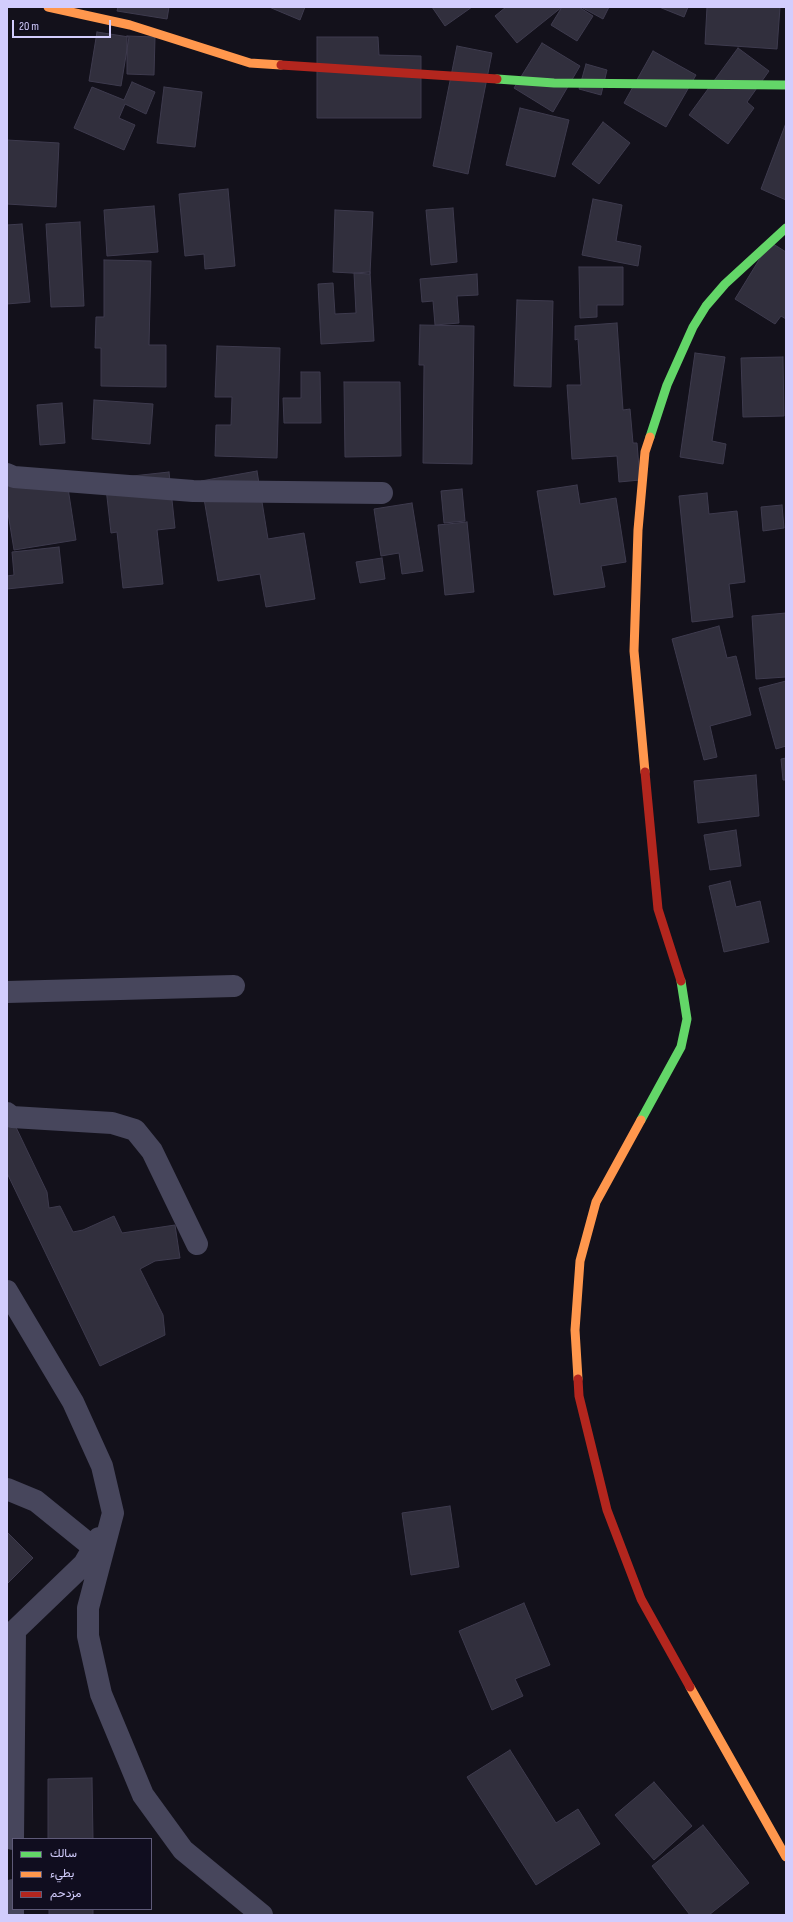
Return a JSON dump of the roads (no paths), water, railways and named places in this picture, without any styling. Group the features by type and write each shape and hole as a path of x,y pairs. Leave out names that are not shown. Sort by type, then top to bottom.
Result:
{"street":[{"path":"48,7 130,25 250,63 554,83 786,85"},
{"path":"786,228 725,284 706,306 693,326 667,385 645,452 638,530 634,650 658,909 683,987 687,1018 681,1047 623,1156 596,1202 580,1261 575,1330 578,1396 607,1510 641,1599 786,1857"},
{"path":"7,474 14,477 193,491 382,493"},
{"path":"7,992 234,986"},
{"path":"7,1113 12,1117 112,1123 135,1130 152,1151 196,1244"},
{"path":"7,1291 73,1402 102,1466 113,1513 88,1608 88,1636 101,1694 143,1795 183,1850 262,1915"},
{"path":"7,1489 36,1501 94,1548"},
{"path":"13,1838 11,1635 84,1564 113,1513"}]}
